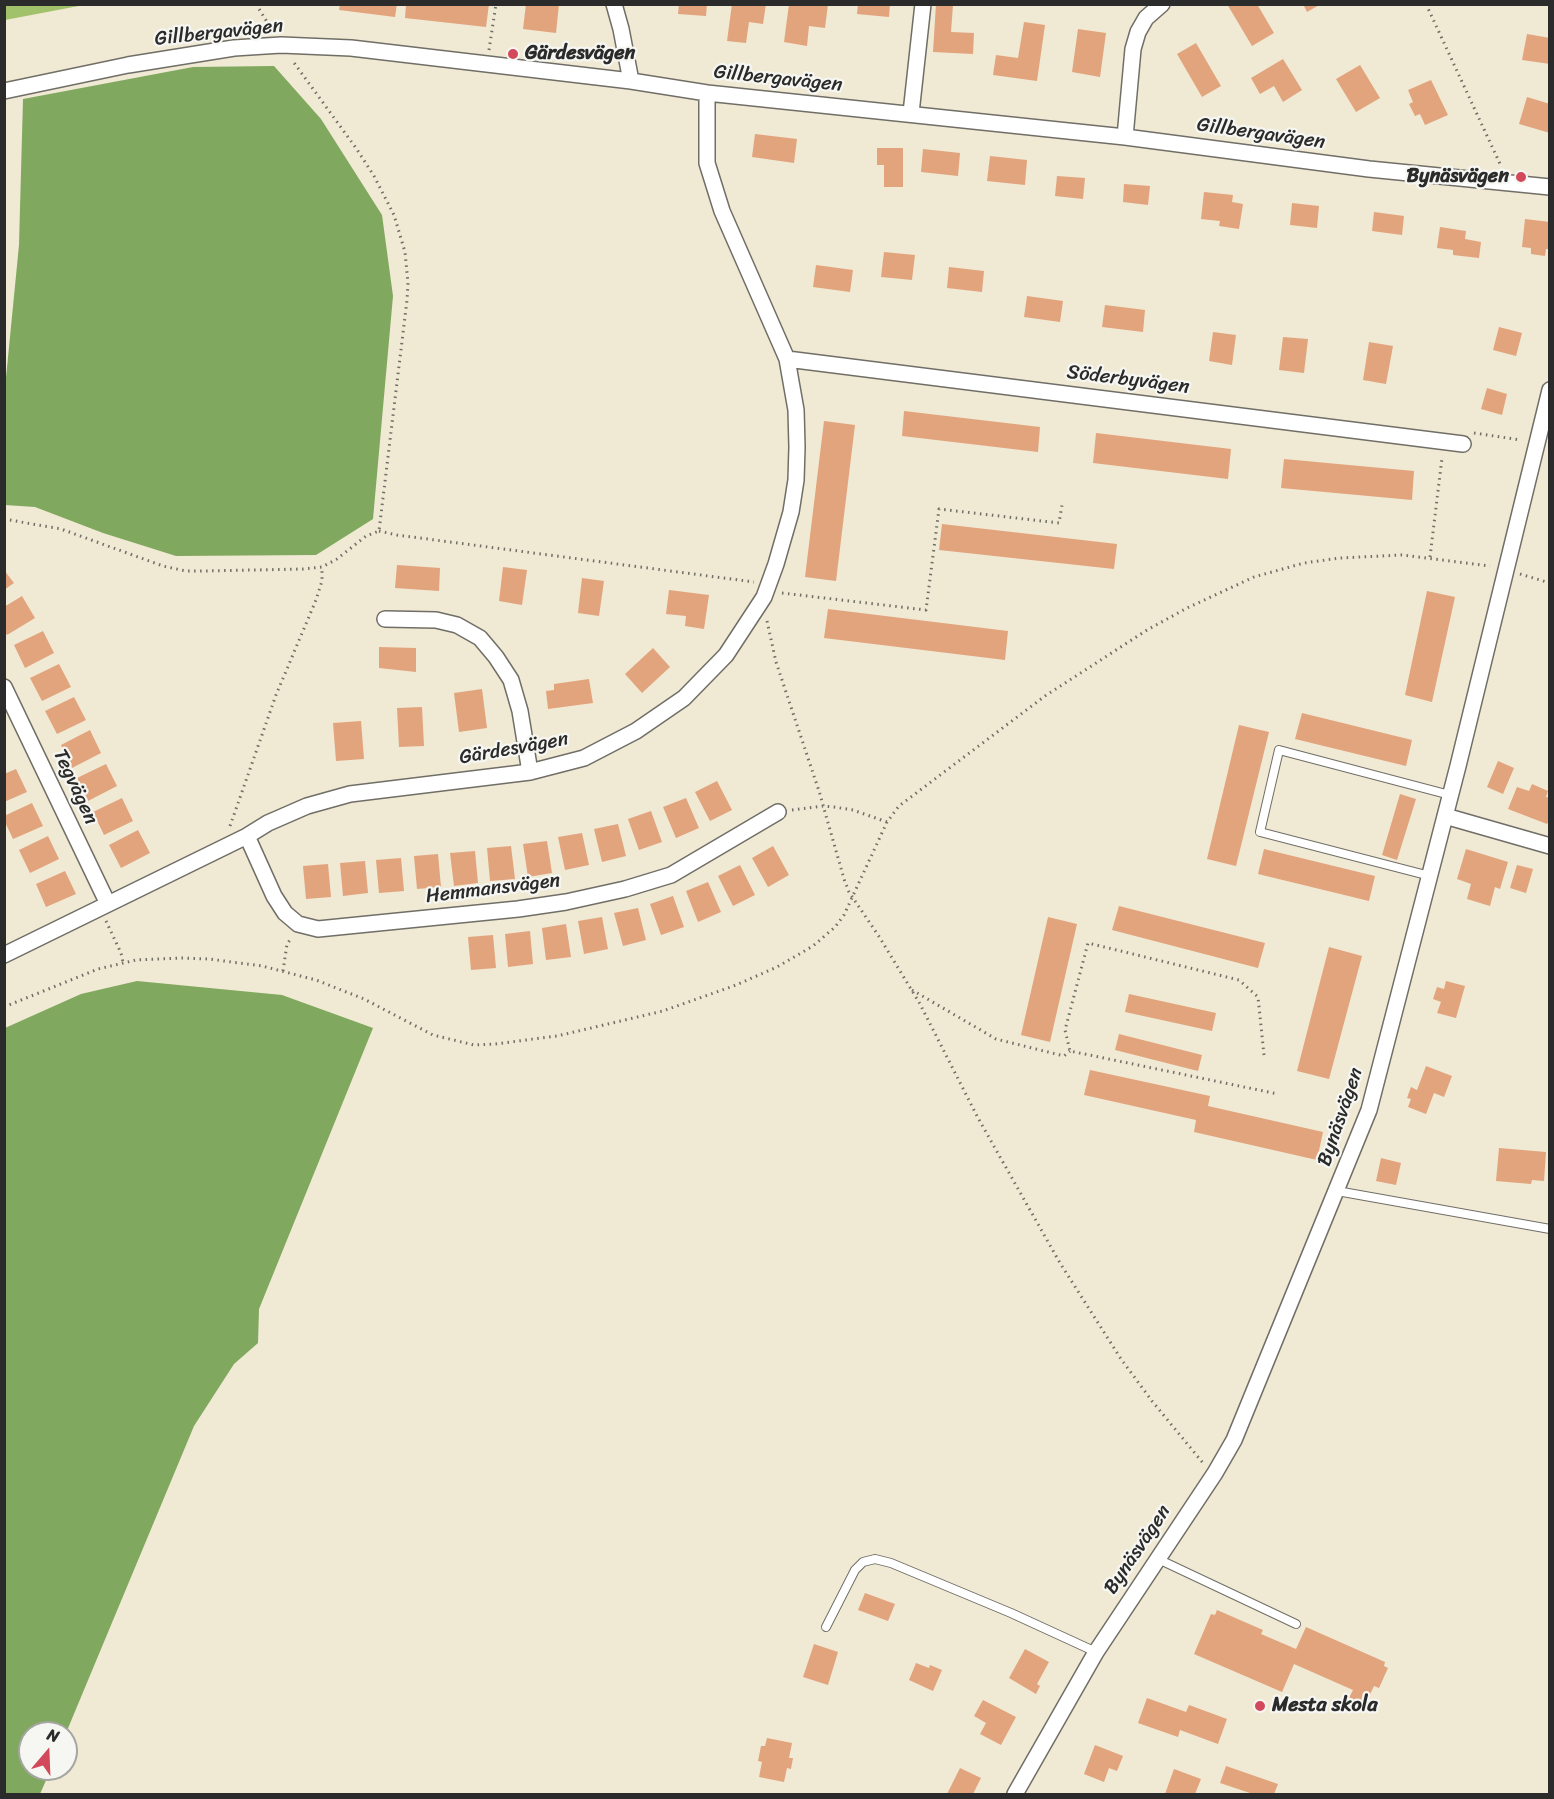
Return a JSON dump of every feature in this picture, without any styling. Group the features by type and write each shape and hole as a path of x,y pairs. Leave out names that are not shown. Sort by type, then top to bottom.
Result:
{"street":[{"path":"614,4 631,81"},
{"path":"911,113 922,4"},
{"path":"1125,137 1133,49 1138,32 1146,18 1162,4"},
{"name":"Gillbergavägen","path":"4,91 196,53 281,45 351,48 631,81 706,93 1125,137 1368,169 1550,188"},
{"name":"Gärdesvägen","path":"4,956 268,823 307,806 350,794 530,772 584,758 636,731 684,698 726,655 755,610 772,590 791,512 796,480 797,447 795,410 787,359 713,187 707,163 706,93"},
{"name":"Söderbyvägen","path":"787,359 1463,444"},
{"name":"Bynäsvägen","path":"1015,1794 1096,1652 1215,1473 1234,1440 1370,1110 1537,443 1547,411 1550,390"},
{"path":"386,619 436,620 457,625 480,638 511,680 520,711 530,772"},
{"name":"Tegvägen","path":"4,687 104,907"},
{"name":"Hemmansvägen","path":"298,924 318,929 518,909 566,902 615,891 671,875 778,812"},
{"path":"1445,816 1550,846"},
{"path":"241,838 285,914 298,924"}],"lane":[{"path":"1430,876 1260,831 1279,750 1450,795"},
{"path":"1337,1191 1550,1229"},
{"path":"826,1627 855,1570 863,1562 875,1559 891,1563 1011,1613 1096,1652"},
{"path":"1158,1559 1296,1624"}],"path":[{"path":"256,4 281,45 374,176 394,215 405,252 407,300 379,531"},
{"path":"487,64 496,4"},
{"path":"1426,4 1503,170 1503,183"},
{"path":"1463,444 1465,435 1472,433 1537,443"},
{"path":"1430,557 1444,442"},
{"path":"4,519 61,529 135,557 186,571 322,567 366,536 379,531 742,580 772,590 926,610 939,509 1059,523 1062,505"},
{"path":"4,1006 98,969 158,958 209,959 283,971 342,989 433,1035 454,1042 474,1045 534,1040 663,1011 720,992 777,967 813,946 829,933 844,915 887,822 899,806 1045,696 1204,598 1254,577 1304,563 1381,555 1430,557 1474,563 1550,583"},
{"path":"241,838 230,829 230,823 276,695 316,600 322,581 322,567"},
{"path":"755,610 767,621 776,662 844,879 853,898 911,990 1019,1194 1085,1304 1152,1401 1200,1461 1215,1473"},
{"path":"778,812 823,806 853,810 887,822"},
{"path":"104,907 123,963"},
{"path":"283,971 288,944 298,924"},
{"path":"1070,1051 1065,1030 1088,943 1239,980 1258,997 1264,1055"},
{"path":"911,990 996,1039 1064,1056 1070,1051"},
{"path":"1070,1051 1278,1094"}],"green space":[{"path":"5,4 84,4 84,5 5,20"},
{"path":"274,66 321,119 382,215 393,296 373,519 316,555 176,556 103,533 35,507 5,505 4,398 19,245 23,99 193,67"},
{"path":"137,981 282,995 373,1028 259,1309 258,1343 234,1364 194,1426 71,1721 18,1721 18,1781 46,1781 40,1794 5,1794 5,1028 81,994"}],"building":[{"path":"340,4 397,4 395,17 339,10"},
{"path":"406,4 489,4 486,27 405,18"},
{"path":"526,4 559,4 556,33 523,29"},
{"path":"679,4 707,4 706,16 678,14"},
{"path":"732,4 766,4 763,24 749,22 746,43 727,41"},
{"path":"789,4 828,4 825,28 809,26 807,46 784,42"},
{"path":"858,4 890,4 889,17 857,14"},
{"path":"936,4 953,5 951,32 974,33 973,54 933,52"},
{"path":"1227,4 1257,4 1274,33 1252,46"},
{"path":"1303,4 1321,4 1307,12"},
{"path":"1024,22 1045,25 1037,81 993,75 996,55 1018,58"},
{"path":"1078,29 1106,33 1100,77 1072,72"},
{"path":"1527,34 1550,38 1550,64 1522,60"},
{"path":"1196,43 1221,86 1202,97 1177,54"},
{"path":"1283,59 1302,90 1283,102 1274,86 1260,94 1251,78"},
{"path":"1360,65 1380,98 1356,112 1336,79"},
{"path":"1431,80 1448,115 1425,125 1420,114 1415,116 1409,104 1413,102 1408,90"},
{"path":"1527,97 1550,104 1550,133 1519,124"},
{"path":"755,134 797,139 794,163 752,157"},
{"path":"877,148 903,148 903,187 884,187 884,165 877,165"},
{"path":"923,149 960,153 958,176 921,172"},
{"path":"990,156 1027,160 1025,185 987,181"},
{"path":"1057,176 1085,178 1083,199 1055,196"},
{"path":"1124,184 1150,186 1148,205 1123,202"},
{"path":"1204,192 1233,195 1232,202 1243,204 1239,229 1219,226 1220,221 1201,219"},
{"path":"1292,203 1319,206 1317,228 1290,225"},
{"path":"1374,212 1404,216 1402,235 1372,231"},
{"path":"1525,219 1550,222 1550,249 1546,249 1545,256 1531,254 1531,248 1522,247"},
{"path":"1440,227 1466,231 1465,239 1481,242 1479,258 1453,255 1453,250 1437,248"},
{"path":"884,252 915,255 912,280 881,277"},
{"path":"816,265 853,270 850,292 813,287"},
{"path":"949,267 984,271 982,292 947,288"},
{"path":"1027,296 1063,301 1060,322 1024,317"},
{"path":"1105,305 1145,310 1143,332 1102,327"},
{"path":"1499,327 1522,333 1516,356 1493,350"},
{"path":"1213,332 1236,335 1232,365 1209,361"},
{"path":"1283,337 1308,339 1304,373 1279,370"},
{"path":"1369,342 1393,346 1386,384 1363,380"},
{"path":"1487,388 1507,394 1502,415 1481,409"},
{"path":"904,411 1040,427 1038,452 902,436"},
{"path":"824,421 855,425 836,581 805,577"},
{"path":"1096,433 1231,449 1228,479 1093,463"},
{"path":"1284,459 1414,471 1412,500 1281,488"},
{"path":"942,524 1117,544 1114,569 939,550"},
{"path":"397,565 440,568 439,591 395,588"},
{"path":"503,567 527,570 522,605 499,601"},
{"path":"4,570 14,583 4,590"},
{"path":"582,578 604,581 599,616 578,613"},
{"path":"669,590 709,595 704,629 685,626 686,616 666,614"},
{"path":"1427,591 1455,597 1432,702 1405,695"},
{"path":"22,596 35,618 7,635 4,630 4,607"},
{"path":"828,609 1008,631 1005,660 824,638"},
{"path":"43,631 54,653 25,668 14,645"},
{"path":"379,647 416,648 416,672 379,668"},
{"path":"653,648 670,667 642,693 625,674"},
{"path":"59,664 71,687 42,701 30,678"},
{"path":"589,679 593,703 548,709 546,691 554,690 554,684"},
{"path":"482,689 487,728 459,732 454,693"},
{"path":"74,697 86,720 57,734 45,711"},
{"path":"422,707 424,746 399,747 397,708"},
{"path":"1302,713 1412,740 1406,766 1295,739"},
{"path":"361,721 364,759 336,761 333,723"},
{"path":"1239,725 1269,732 1236,866 1207,859"},
{"path":"90,730 101,753 72,768 61,745"},
{"path":"1498,761 1514,768 1503,794 1487,787"},
{"path":"106,764 117,786 88,801 77,778"},
{"path":"16,769 27,792 4,802 4,774"},
{"path":"717,781 732,810 710,821 695,792"},
{"path":"1532,784 1548,791 1546,797 1550,798 1550,819 1547,824 1508,809 1517,787 1529,791"},
{"path":"1400,794 1416,799 1397,860 1382,855"},
{"path":"122,798 133,821 104,835 93,812"},
{"path":"686,798 699,828 676,838 663,807"},
{"path":"32,803 43,826 13,839 4,816"},
{"path":"651,811 662,842 639,850 628,819"},
{"path":"618,824 626,856 602,862 594,829"},
{"path":"138,830 150,853 121,868 109,845"},
{"path":"582,833 589,865 565,870 558,837"},
{"path":"48,836 59,859 30,873 19,850"},
{"path":"547,841 552,873 528,877 523,844"},
{"path":"511,846 515,879 490,881 487,848"},
{"path":"773,846 789,875 768,887 752,858"},
{"path":"1264,849 1375,876 1369,901 1258,874"},
{"path":"1466,849 1508,862 1500,889 1495,887 1490,906 1467,899 1471,884 1457,879"},
{"path":"475,851 478,883 454,886 450,853"},
{"path":"438,854 441,887 417,889 414,856"},
{"path":"401,858 404,891 379,893 376,860"},
{"path":"365,861 368,893 343,896 340,863"},
{"path":"328,864 331,897 306,899 303,866"},
{"path":"740,865 755,895 733,906 718,876"},
{"path":"1517,865 1533,869 1526,893 1510,888"},
{"path":"65,871 76,894 46,907 36,884"},
{"path":"708,882 721,912 698,922 686,891"},
{"path":"673,896 684,927 661,935 650,904"},
{"path":"1119,906 1265,943 1258,968 1112,930"},
{"path":"638,908 646,940 623,946 614,913"},
{"path":"602,917 608,949 584,954 578,921"},
{"path":"1048,917 1077,924 1050,1042 1021,1035"},
{"path":"566,924 571,957 546,960 542,928"},
{"path":"530,931 533,964 508,967 505,934"},
{"path":"493,935 496,968 471,970 468,937"},
{"path":"1329,947 1362,956 1329,1079 1297,1071"},
{"path":"1446,981 1465,986 1456,1018 1437,1013 1441,1002 1433,999 1437,987 1444,989"},
{"path":"1129,994 1216,1013 1212,1031 1125,1012"},
{"path":"1119,1034 1202,1055 1198,1071 1115,1050"},
{"path":"1426,1066 1452,1076 1444,1097 1434,1093 1426,1114 1408,1107 1411,1099 1407,1098 1411,1087 1417,1090"},
{"path":"1090,1070 1210,1096 1208,1106 1323,1132 1317,1160 1194,1132 1196,1120 1084,1095"},
{"path":"1499,1148 1546,1152 1544,1181 1532,1180 1531,1184 1496,1181"},
{"path":"1381,1158 1401,1163 1396,1185 1376,1181"},
{"path":"865,1593 895,1604 888,1621 858,1610"},
{"path":"1217,1610 1263,1630 1261,1634 1296,1649 1306,1627 1385,1662 1384,1666 1388,1668 1379,1688 1374,1686 1363,1709 1347,1702 1353,1690 1294,1664 1282,1692 1194,1654 1211,1614 1215,1615"},
{"path":"814,1644 838,1652 828,1685 803,1677"},
{"path":"1025,1649 1049,1662 1037,1684 1040,1686 1036,1694 1009,1678"},
{"path":"916,1663 942,1670 933,1691 909,1680"},
{"path":"1147,1698 1186,1712 1189,1705 1227,1719 1218,1744 1180,1730 1178,1737 1138,1723"},
{"path":"983,1700 1016,1717 1001,1745 980,1734 986,1723 974,1716"},
{"path":"767,1738 792,1743 789,1758 793,1758 791,1769 787,1768 784,1782 759,1777 762,1762 758,1761 761,1746 765,1746"},
{"path":"1095,1745 1123,1756 1117,1771 1109,1768 1104,1782 1084,1774"},
{"path":"1226,1766 1278,1784 1274,1794 1253,1794 1220,1783"},
{"path":"960,1768 981,1778 973,1794 947,1794"},
{"path":"1174,1769 1201,1779 1195,1794 1165,1794"}],"place":[{"name":"Gärdesvägen","path":"513,54"},
{"name":"Bynäsvägen","path":"1521,177"},
{"name":"Mesta skola","path":"1260,1706"}]}
